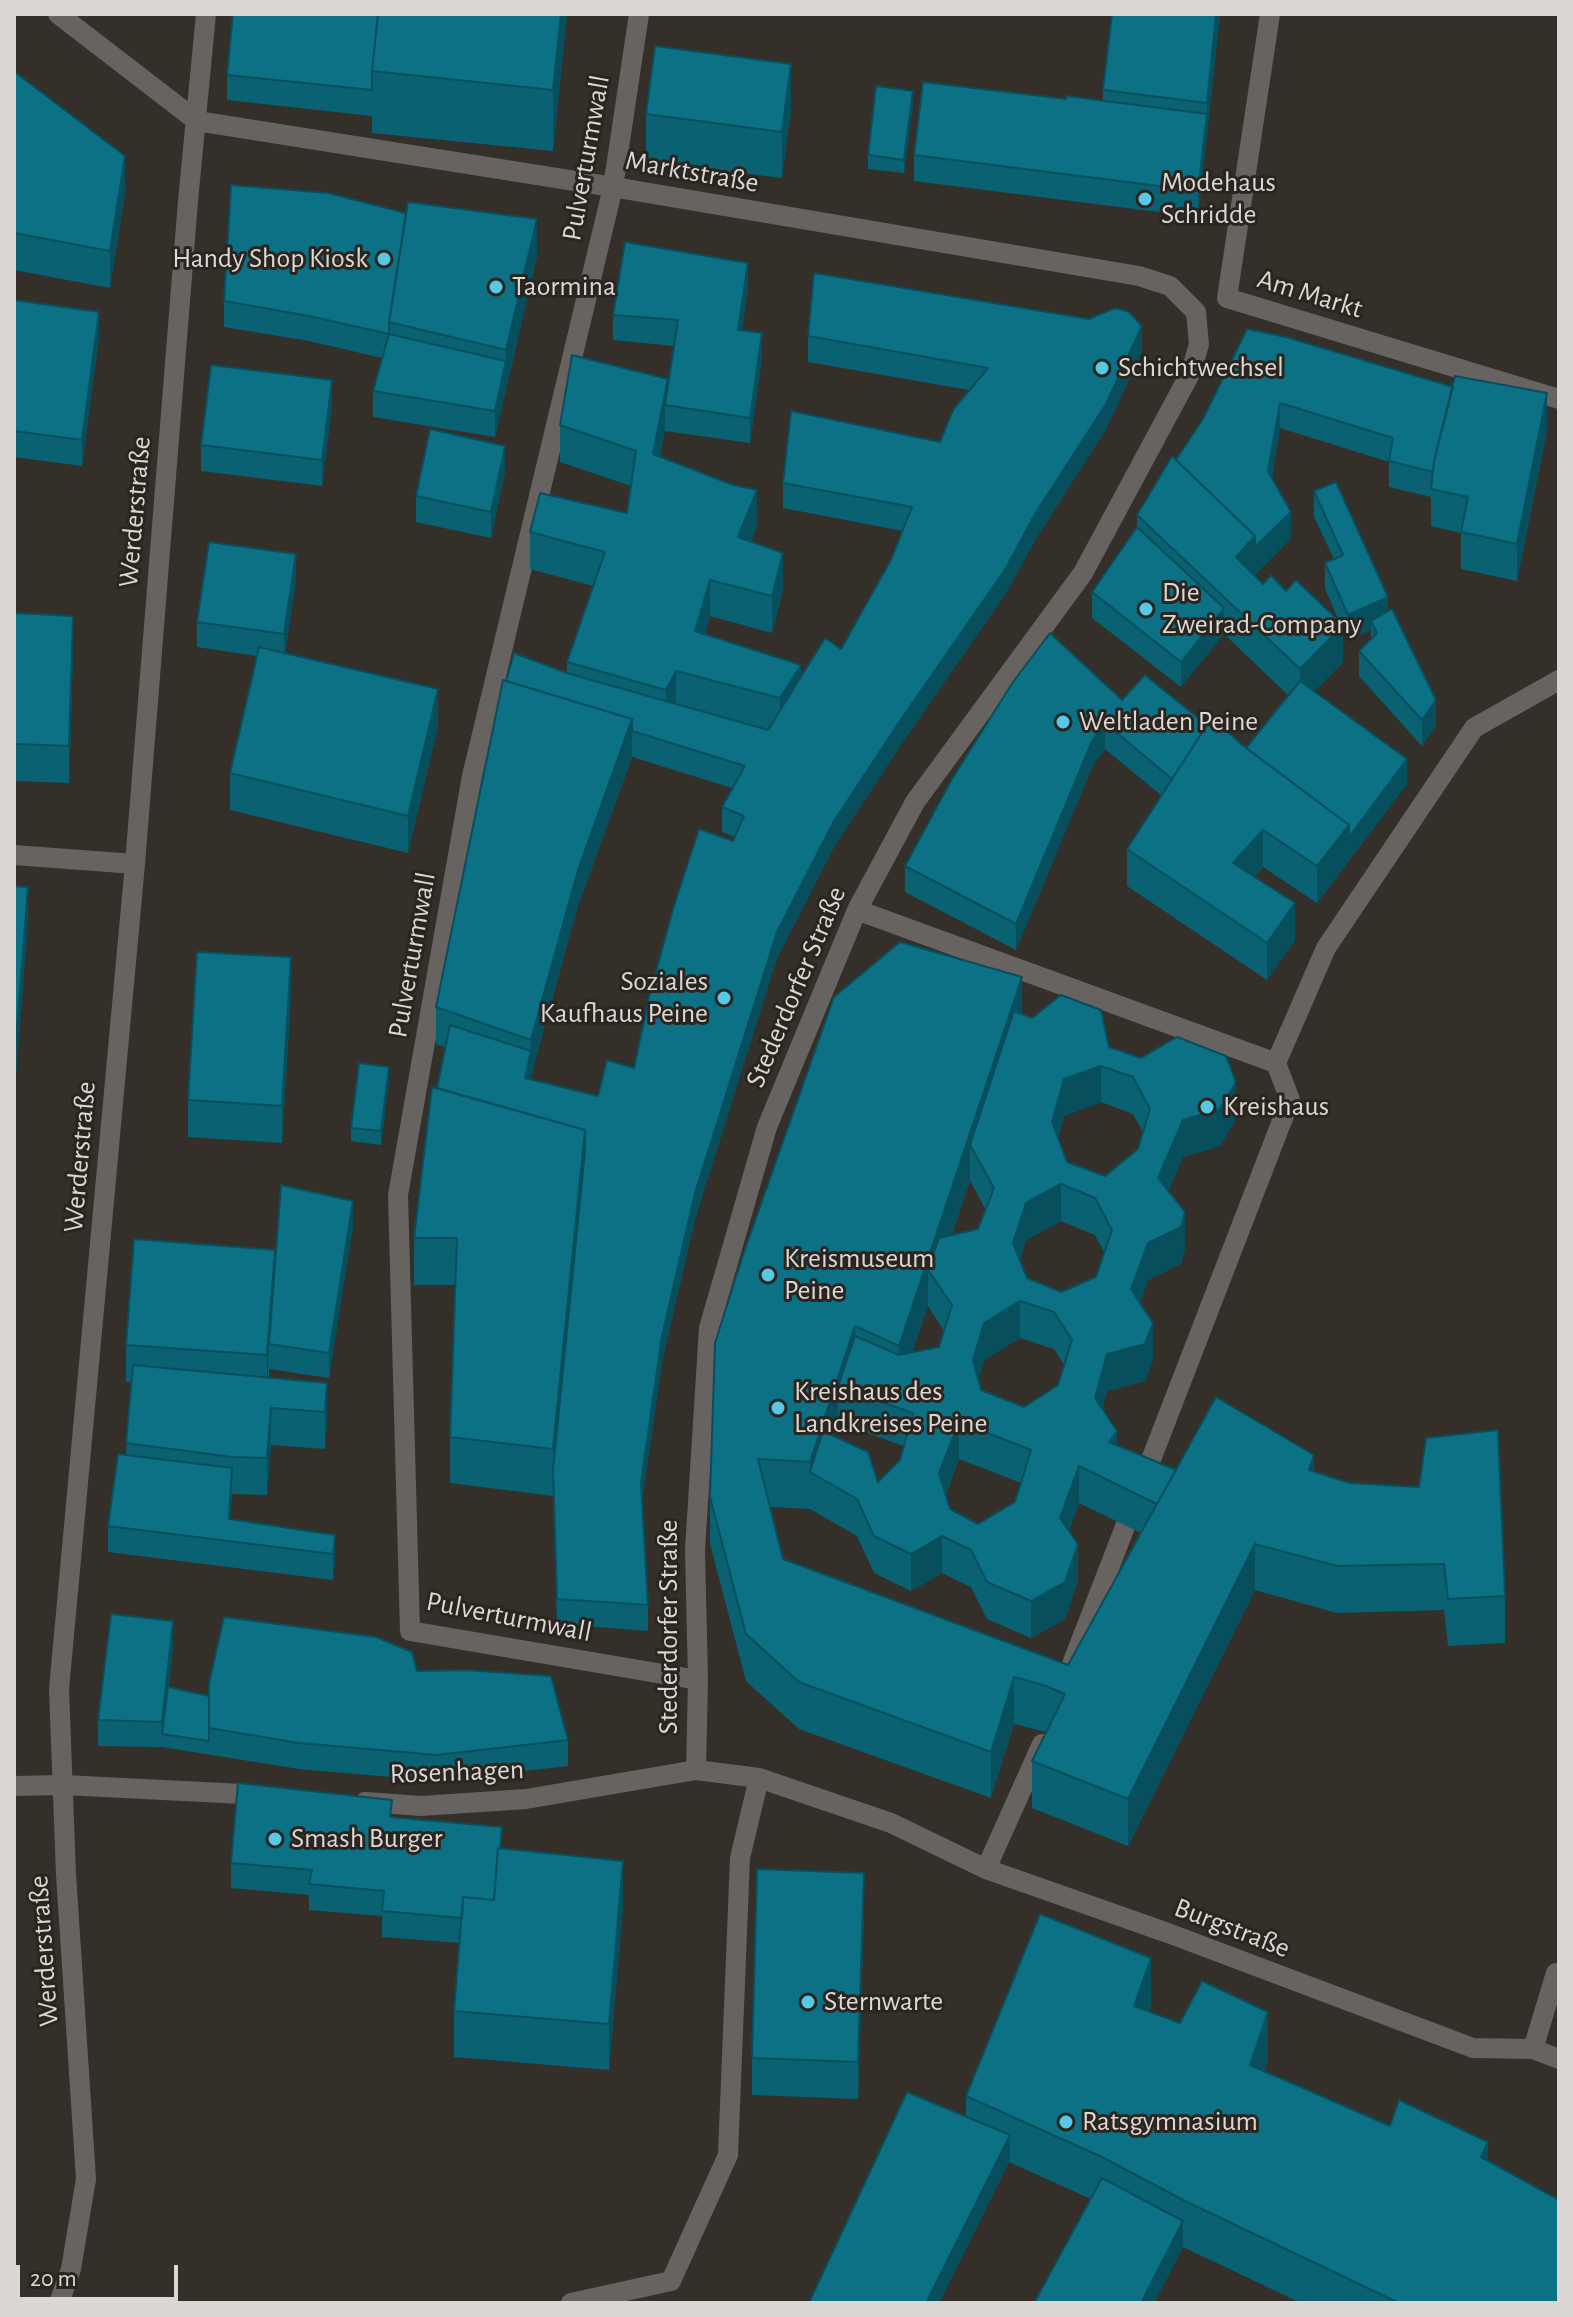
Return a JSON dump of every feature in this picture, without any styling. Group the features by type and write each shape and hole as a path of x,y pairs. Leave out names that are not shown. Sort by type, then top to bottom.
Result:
{"street":[{"name":"Marktstraße","path":"58,14 197,121 613,187 1139,276 1170,286 1196,312"},
{"name":"Werderstraße","path":"59,2303 71,2269 86,2179 66,1874 59,1689 135,864 206,14"},
{"name":"Pulverturmwall","path":"639,14 613,187 472,776 398,1195 410,1631 698,1680"},
{"name":"Am Markt","path":"1270,14 1227,298 1559,399"},
{"name":"Stederdorfer Straße","path":"696,1770 698,1680 695,1550 709,1328 767,1127 857,910 915,802 1083,573 1191,372 1199,344 1196,312"},
{"path":"1067,1678 1290,1100 1276,1063 1326,948 1474,728 1559,680"},
{"path":"14,855 135,864"},
{"path":"857,910 1276,1063"},
{"path":"986,1869 1046,1732"},
{"name":"Rosenhagen","path":"345,1801 421,1806 526,1799 696,1770 759,1778 891,1823"},
{"path":"571,2303 671,2281 728,2155 740,1858 759,1778"},
{"path":"14,1786 64,1785 284,1797"},
{"name":"Burgstraße","path":"891,1823 986,1869 1168,1933 1473,2048 1533,2049 1559,2059"},
{"path":"1533,2049 1556,1973"}],"building":[{"path":"233,14 378,14 372,90 227,75"},
{"path":"378,14 561,14 553,90 372,71"},
{"path":"1112,14 1216,14 1207,103 1103,90"},
{"path":"655,46 791,64 782,132 646,114"},
{"path":"15,72 125,156 110,251 14,233"},
{"path":"923,82 1207,114 1198,191 914,155"},
{"path":"876,86 913,91 904,160 868,155"},
{"path":"231,185 328,193 406,213 389,334 224,301"},
{"path":"408,202 537,219 506,350 389,322"},
{"path":"625,242 748,263 738,330 762,333 750,418 665,405 678,320 613,315"},
{"path":"814,273 1089,319 1115,308 1129,312 1142,326 1106,404 1035,514 1006,568 834,821 777,932 695,1193 662,1336 641,1483 648,1605 557,1599 553,1470 585,1130 437,1088 450,1025 531,1051 525,1078 598,1096 607,1060 634,1068 649,997 699,829 733,841 744,816 722,807 745,766 632,731 632,719 506,681 514,653 567,673 768,730 825,638 841,649 891,560 912,507 783,483 791,411 940,442 953,410 988,368 808,336"},
{"path":"14,300 99,312 82,440 14,431"},
{"path":"1247,329 1286,337 1453,387 1433,472 1389,461 1393,438 1280,403 1268,471 1291,512 1255,547 1255,536 1176,460 1203,419"},
{"path":"389,334 506,361 495,411 373,391"},
{"path":"572,355 668,379 653,454 733,485 757,490 738,537 783,553 772,596 710,580 695,631 801,665 780,698 676,671 666,690 567,662 605,552 530,532 540,493 627,513 636,451 560,425"},
{"path":"211,365 332,380 322,460 201,445"},
{"path":"1455,376 1547,393 1517,544 1461,532 1468,497 1431,489 1434,461"},
{"path":"430,429 505,446 491,512 416,496"},
{"path":"1172,456 1255,536 1236,557 1263,584 1271,575 1286,591 1296,580 1343,625 1300,669 1137,515"},
{"path":"1336,482 1388,597 1348,615 1325,563 1343,555 1314,491"},
{"path":"1137,527 1224,608 1181,662 1092,592"},
{"path":"209,542 296,554 284,634 197,622"},
{"path":"1392,609 1436,700 1422,720 1359,651 1377,633 1371,621"},
{"path":"14,613 73,616 69,746 14,744"},
{"path":"1050,633 1122,700 1145,675 1207,725 1172,779 1105,723 1093,739 1016,924 905,866 952,779 1013,682"},
{"path":"259,647 438,689 408,816 230,773"},
{"path":"503,680 632,719 578,870 531,1040 436,1007"},
{"path":"1300,681 1407,759 1349,837 1349,825 1246,748"},
{"path":"1212,717 1241,744 1349,825 1317,866 1263,830 1233,863 1295,903 1267,943 1127,849"},
{"path":"14,886 28,887 14,1066"},
{"name":"Kreishaus des Landkreises Peine","path":"900,942 1022,977 899,1346 855,1326 810,1462 758,1459 783,1559 1068,1665 1216,1397 1314,1455 1309,1470 1350,1483 1419,1487 1426,1438 1498,1430 1505,1596 1448,1599 1444,1564 1337,1566 1255,1544 1128,1799 1032,1761 1065,1694 1014,1677 991,1752 799,1682 746,1634 710,1497 715,1343 834,997"},
{"path":"197,952 291,957 282,1106 188,1100"},
{"path":"1061,995 1101,1010 1109,1047 1141,1058 1177,1037 1226,1056 1236,1082 1220,1109 1183,1120 1158,1178 1185,1212 1181,1227 1148,1243 1131,1289 1153,1323 1145,1344 1107,1354 1095,1398 1117,1431 1109,1442 1176,1470 1157,1504 1079,1466 1060,1518 1078,1544 1065,1582 1031,1601 987,1582 971,1550 942,1536 911,1554 874,1536 857,1499 810,1472 823,1431 868,1452 878,1482 900,1460 913,1413 838,1387 855,1336 899,1355 939,1347 952,1305 928,1270 939,1238 978,1229 994,1188 970,1145 1014,1011 1032,1018","holes":["1101,1066 1133,1077 1150,1109 1138,1149 1105,1176 1067,1162 1052,1122 1064,1079","1061,1184 1095,1198 1112,1230 1096,1277 1061,1292 1027,1278 1013,1243 1026,1203","1020,1301 1054,1312 1072,1340 1058,1385 1024,1407 981,1390 973,1360 984,1323","959,1422 1031,1450 1015,1502 978,1524 950,1509 939,1473"]},
{"path":"359,1063 389,1067 381,1131 351,1128"},
{"path":"432,1087 585,1130 553,1449 450,1437 457,1238 414,1238"},
{"path":"281,1185 353,1201 329,1353 269,1344"},
{"path":"134,1239 275,1250 267,1355 126,1345"},
{"path":"133,1365 327,1383 325,1412 271,1408 267,1458 232,1457 126,1443"},
{"path":"118,1454 232,1468 229,1519 335,1535 333,1554 108,1526"},
{"path":"111,1614 173,1621 162,1722 98,1720"},
{"path":"224,1617 376,1637 412,1652 417,1671 466,1670 551,1676 568,1740 437,1755 299,1743 209,1728 209,1683"},
{"path":"168,1687 209,1696 209,1741 162,1734"},
{"path":"238,1783 392,1800 390,1817 502,1827 494,1900 463,1897 462,1918 382,1911 384,1891 309,1884 312,1870 231,1863"},
{"path":"498,1848 623,1861 609,2024 454,2011 463,1897 494,1900"},
{"name":"Sternwarte","path":"757,1869 864,1873 858,2062 752,2058"},
{"path":"1040,1914 1151,1958 1134,2006 1180,2023 1202,1981 1268,2012 1250,2065 1390,2126 1399,2100 1488,2142 1481,2157 1559,2200 1559,2303 1399,2303 1183,2200 1102,2157 966,2096"},
{"name":"Ratsgymnasium","path":"907,2092 1010,2135 926,2303 809,2303"},
{"name":"Ratsgymnasium","path":"1102,2178 1183,2221 1141,2303 1034,2303"}],"place":[{"name":"Modehaus Schridde","path":"1145,199"},
{"name":"Handy Shop Kiosk","path":"384,259"},
{"name":"Taormina","path":"496,287"},
{"name":"Schichtwechsel","path":"1102,368"},
{"name":"Die Zweirad-Company","path":"1146,609"},
{"name":"Weltladen Peine","path":"1063,722"},
{"name":"Soziales Kaufhaus Peine","path":"724,998"},
{"name":"Kreishaus","path":"1207,1107"},
{"name":"Kreismuseum Peine","path":"768,1275"},
{"name":"Kreishaus des Landkreises Peine","path":"778,1408"},
{"name":"Smash Burger","path":"275,1839"},
{"name":"Sternwarte","path":"808,2002"},
{"name":"Ratsgymnasium","path":"1066,2122"}]}
